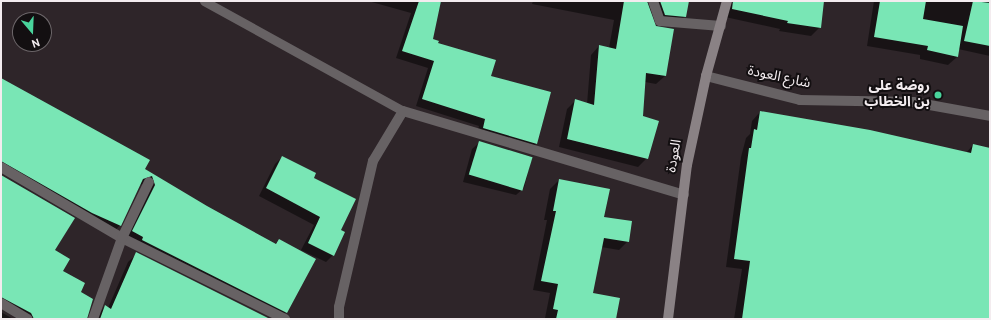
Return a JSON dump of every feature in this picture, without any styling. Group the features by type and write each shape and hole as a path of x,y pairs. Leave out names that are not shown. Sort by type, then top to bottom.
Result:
{"main road":[{"name":"العودة","path":"668,319 687,165 706,76 727,1"}],"street":[{"path":"653,1 660,21 721,26"},
{"name":"شارع العودة","path":"706,76 800,100 913,102 990,116"},
{"path":"339,319 339,307 373,161 403,111 684,195"},
{"path":"1,167 122,238 285,319"},
{"path":"94,319 122,238 149,182"},
{"path":"1,303 28,319"}],"lane":[{"path":"204,1 403,111"}],"building":[{"path":"419,1 441,1 433,39 439,41 438,43 496,60 491,76 551,92 537,144 483,128 485,119 422,99 434,61 402,51"},
{"path":"624,1 647,1 656,26 674,29 666,76 646,73 643,116 659,121 648,159 567,139 575,99 594,105 599,45 616,49"},
{"path":"660,1 689,1 686,17 665,15"},
{"path":"733,1 824,1 821,28 787,23 788,21 732,9"},
{"path":"880,1 926,1 923,19 963,26 958,57 927,50 928,46 874,37"},
{"path":"973,1 990,3 990,46 964,41"},
{"path":"1,78 150,160 145,169 207,206 276,244 279,239 316,259 287,313 142,240 143,237 132,231 155,185 152,176 143,179 121,226 92,213 1,161"},
{"path":"760,111 870,130 971,153 973,144 990,148 990,319 742,319 750,261 734,259 749,148 751,148 754,129 757,130"},
{"path":"479,141 533,157 522,191 469,174"},
{"path":"282,156 316,173 314,178 356,199 341,230 345,232 334,256 308,243 320,217 266,188"},
{"path":"1,175 75,218 55,250 70,259 63,271 85,283 81,292 93,299 87,319 34,319 31,313 1,297"},
{"path":"559,179 610,189 604,217 632,221 629,242 604,238 593,293 620,298 616,319 556,319 558,310 553,309 558,284 541,281 556,211 553,211"},
{"path":"136,252 270,319 100,319 105,305 111,309"}],"place":[{"name":"روضة على بن الخطاب","path":"938,95"}]}
